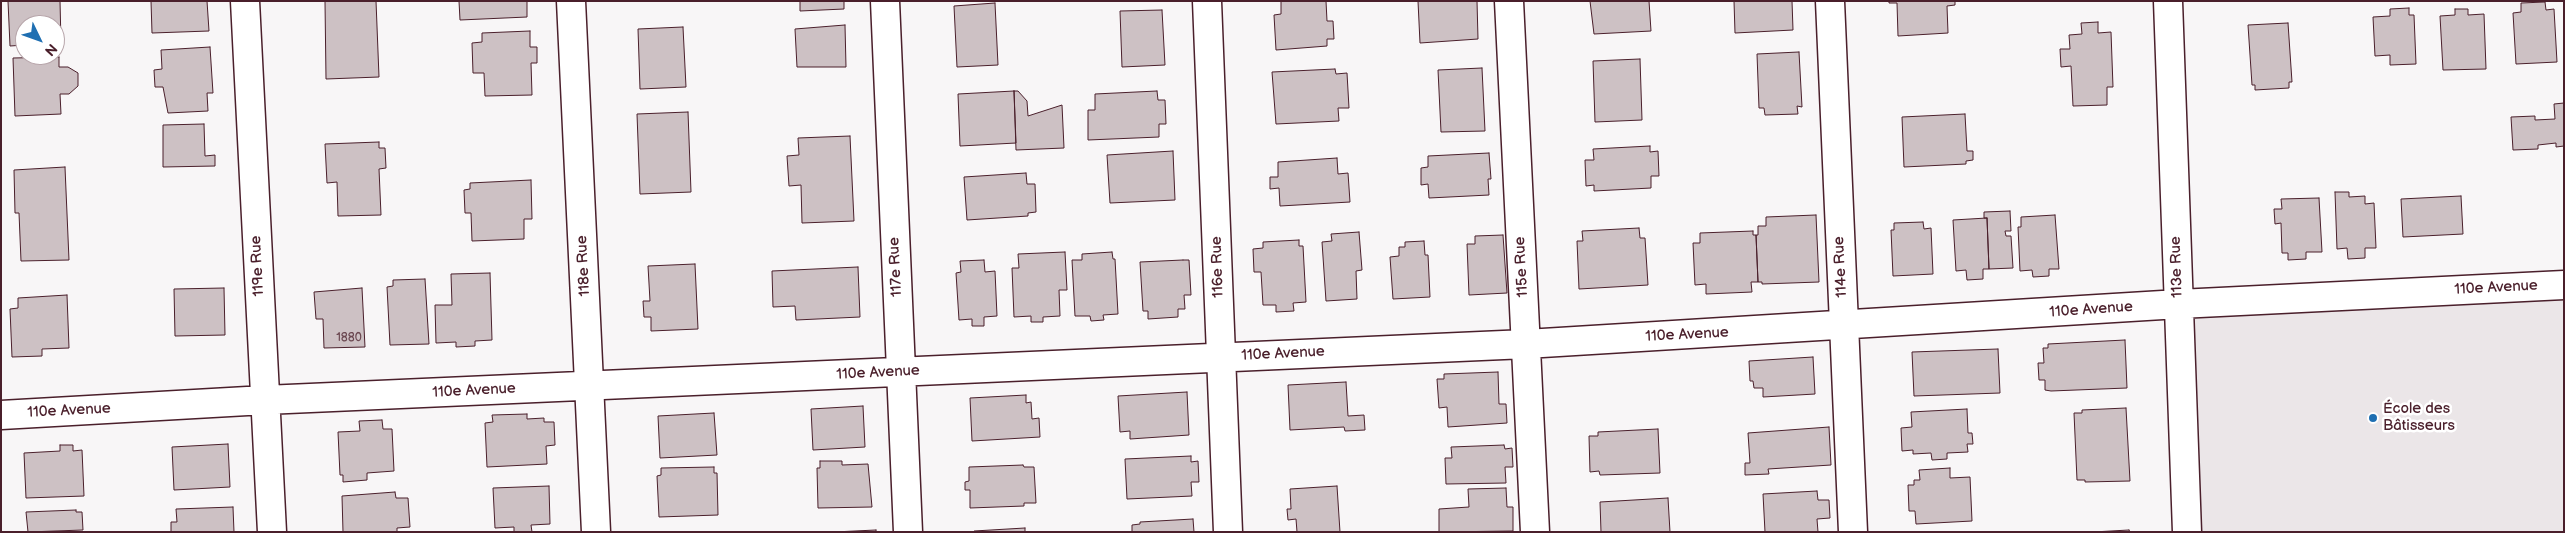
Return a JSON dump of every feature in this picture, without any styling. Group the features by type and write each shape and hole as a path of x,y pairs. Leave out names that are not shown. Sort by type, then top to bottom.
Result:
{"street":[{"name":"119e Rue","path":"245,1 272,532"},
{"name":"118e Rue","path":"571,1 596,532"},
{"name":"117e Rue","path":"885,1 908,532"},
{"name":"116e Rue","path":"1207,1 1228,532"},
{"name":"115e Rue","path":"1509,1 1535,532"},
{"name":"114e Rue","path":"1830,1 1853,532"},
{"name":"113e Rue","path":"2168,1 2187,532"},
{"name":"110e Avenue","path":"1,415 265,400 1526,344 2179,304 2564,285"}],"shaded area":[{"name":"École des Bâtisseurs","path":"2564,285 2564,532 2187,532 2179,304"}],"building":[{"path":"8,1 60,1 60,15 15,15 15,46 10,46"},
{"path":"151,1 207,1 209,31 152,33"},
{"path":"325,1 376,1 379,77 326,79"},
{"path":"459,1 527,1 527,17 460,20"},
{"path":"800,1 844,1 844,9 800,11"},
{"path":"1281,1 1326,1 1327,21 1333,21 1334,39 1327,39 1327,46 1276,50 1274,15 1281,14"},
{"path":"1418,1 1477,1 1478,39 1420,43"},
{"path":"1590,1 1649,1 1651,31 1594,34"},
{"path":"1734,1 1792,1 1793,30 1735,33"},
{"path":"1889,1 1955,1 1955,5 1947,6 1948,33 1898,36 1897,3 1889,3"},
{"path":"2545,2 2546,10 2554,9 2557,62 2516,64 2513,13 2521,12 2521,3"},
{"path":"995,3 998,65 957,67 954,6"},
{"path":"2409,8 2409,15 2414,15 2416,64 2390,65 2390,55 2375,56 2373,17 2390,16 2390,9"},
{"path":"2455,9 2468,9 2468,15 2484,14 2486,69 2443,70 2440,16 2455,15"},
{"path":"1162,10 1165,65 1122,67 1120,11"},
{"path":"2098,22 2098,33 2111,32 2113,87 2107,87 2107,105 2073,106 2071,66 2061,67 2060,49 2070,49 2069,35 2082,34 2081,23"},
{"path":"2288,23 2292,82 2289,82 2289,88 2255,90 2255,85 2252,85 2248,25"},
{"path":"845,25 846,67 797,67 795,29"},
{"path":"683,27 686,87 640,89 638,29"},
{"path":"530,31 530,47 537,47 537,63 531,63 532,95 485,96 484,73 473,73 472,43 482,42 482,33"},
{"path":"210,47 213,93 207,93 208,111 168,113 163,87 155,87 154,70 162,69 161,50"},
{"path":"1799,52 1802,107 1797,106 1798,114 1765,115 1764,108 1759,108 1757,54"},
{"path":"13,58 15,58 15,65 59,65 59,67 68,67 78,73 78,86 69,94 60,94 61,114 15,116"},
{"path":"1640,59 1642,120 1595,122 1593,61"},
{"path":"1482,68 1485,131 1441,132 1438,70"},
{"path":"1335,69 1336,74 1347,73 1349,108 1338,108 1339,121 1276,124 1272,72"},
{"path":"1014,91 1018,91 1027,101 1028,116 1062,105 1064,148 1016,150"},
{"path":"1014,91 1016,143 960,146 958,94"},
{"path":"1157,91 1158,100 1165,100 1166,124 1159,124 1159,137 1088,140 1088,110 1095,110 1095,94"},
{"path":"2564,103 2564,146 2556,147 2556,143 2538,145 2538,149 2513,150 2511,117 2535,116 2535,120 2555,119 2554,104"},
{"path":"688,112 691,192 640,194 637,114"},
{"path":"1965,114 1967,151 1973,151 1973,160 1966,161 1966,164 1904,167 1902,117"},
{"path":"204,124 205,156 215,155 215,166 163,167 163,125"},
{"path":"850,136 854,221 802,223 801,185 789,186 787,156 799,155 798,138"},
{"path":"379,142 379,148 385,148 386,168 379,169 381,215 338,216 337,182 327,183 325,144"},
{"path":"1650,146 1650,152 1658,151 1659,176 1651,176 1651,188 1594,191 1594,185 1586,186 1585,160 1594,160 1593,149"},
{"path":"1173,151 1175,200 1110,203 1107,155"},
{"path":"1489,153 1491,179 1488,179 1489,195 1429,198 1428,184 1421,185 1421,168 1428,167 1428,156"},
{"path":"1337,158 1338,174 1348,173 1350,202 1280,206 1279,188 1270,189 1270,177 1278,177 1278,162"},
{"path":"65,167 69,260 21,261 19,213 15,213 14,170"},
{"path":"1026,173 1027,184 1035,184 1036,212 1028,213 1028,216 967,220 964,177"},
{"path":"531,180 532,219 524,219 524,239 472,241 471,213 465,213 464,190 470,189 470,183"},
{"path":"2335,192 2349,192 2349,197 2365,196 2365,204 2374,203 2376,248 2365,248 2365,258 2348,259 2347,248 2337,249"},
{"path":"2461,196 2463,234 2403,237 2401,199"},
{"path":"2319,198 2322,252 2306,252 2306,259 2288,260 2288,253 2282,253 2281,223 2275,224 2274,209 2282,209 2281,199"},
{"path":"2010,211 2011,231 2005,231 2006,236 2011,236 2013,268 1989,269 1987,218 1984,218 1984,212"},
{"path":"1816,215 1819,282 1762,284 1762,282 1758,282 1756,235 1758,235 1758,226 1766,226 1766,217"},
{"path":"2055,215 2059,269 2049,269 2049,276 2033,277 2032,270 2020,271 2018,227 2021,227 2021,217"},
{"path":"1987,218 1989,269 1983,269 1983,279 1967,280 1966,270 1956,271 1953,220"},
{"path":"1923,222 1924,229 1931,228 1933,274 1893,276 1891,230 1894,230 1894,223"},
{"path":"1639,228 1640,238 1645,238 1648,285 1579,289 1577,241 1583,241 1582,231"},
{"path":"1753,231 1753,235 1756,235 1758,282 1751,282 1752,292 1706,294 1706,284 1695,285 1693,243 1700,243 1700,233"},
{"path":"1359,232 1362,270 1356,271 1357,299 1326,301 1322,242 1332,241 1331,234"},
{"path":"1503,235 1507,293 1469,295 1467,244 1475,244 1475,236"},
{"path":"1299,240 1299,246 1303,246 1306,302 1293,303 1294,311 1276,312 1276,305 1263,305 1261,272 1254,272 1253,249 1263,248 1263,242"},
{"path":"1424,241 1425,255 1428,255 1430,297 1393,299 1390,257 1399,256 1399,247 1405,247 1405,242"},
{"path":"1065,252 1067,290 1059,290 1060,316 1043,317 1043,322 1031,322 1031,316 1014,317 1012,268 1019,268 1018,254"},
{"path":"1112,252 1113,259 1115,259 1118,314 1103,315 1104,320 1091,321 1090,316 1075,316 1072,260 1082,260 1082,254"},
{"path":"984,260 985,272 995,271 997,316 984,317 984,326 972,326 972,319 959,320 956,273 961,272 960,261"},
{"path":"1189,260 1191,295 1184,295 1185,309 1178,309 1178,317 1148,319 1148,311 1143,311 1140,262"},
{"path":"695,264 698,329 651,331 651,317 644,317 643,301 650,301 648,266"},
{"path":"858,267 860,317 796,320 795,306 773,307 772,271"},
{"path":"490,273 492,340 475,341 475,346 456,347 456,342 436,343 435,305 452,305 451,274"},
{"path":"425,279 429,344 390,345 387,287 393,286 393,280"},
{"path":"224,288 225,335 175,336 174,289"},
{"path":"362,288 365,347 324,348 323,319 316,319 314,292"},
{"path":"67,295 69,348 42,349 42,356 12,357 10,309 18,308 18,298"},
{"path":"2125,340 2127,388 2051,391 2045,390 2045,380 2039,380 2038,363 2044,363 2043,348 2048,348 2048,344"},
{"path":"1998,349 2000,393 1914,396 1912,352"},
{"path":"1813,357 1815,394 1763,397 1763,388 1754,388 1753,381 1750,381 1749,361"},
{"path":"1498,372 1499,404 1506,404 1507,423 1448,427 1447,407 1439,408 1437,379 1444,379 1444,374"},
{"path":"1346,382 1348,416 1364,415 1365,430 1345,431 1344,427 1290,430 1288,385"},
{"path":"1187,392 1189,435 1130,439 1130,431 1120,432 1118,396"},
{"path":"1026,395 1026,403 1031,402 1032,419 1039,418 1040,437 972,441 970,398"},
{"path":"863,406 865,447 813,450 811,409"},
{"path":"2126,408 2130,481 2085,482 2085,480 2077,480 2074,413 2082,413 2082,410"},
{"path":"1967,409 1968,433 1972,433 1973,444 1967,444 1968,452 1947,453 1947,459 1932,460 1931,453 1913,454 1913,450 1902,451 1901,428 1912,427 1911,412"},
{"path":"714,413 717,455 660,458 658,416"},
{"path":"527,414 527,419 544,418 544,422 554,422 555,445 546,446 547,464 487,467 485,423 493,422 492,415"},
{"path":"382,420 383,429 392,429 394,471 367,473 367,480 343,482 343,475 340,475 338,432 360,431 359,421"},
{"path":"1829,427 1831,465 1768,469 1769,474 1745,475 1745,463 1750,463 1748,433"},
{"path":"1658,429 1660,473 1600,475 1599,471 1590,472 1589,436 1598,436 1598,432"},
{"path":"228,444 230,487 174,490 172,447"},
{"path":"60,445 73,445 73,451 82,450 84,496 26,498 24,453 60,451"},
{"path":"1504,445 1505,449 1512,448 1513,467 1505,467 1506,483 1446,484 1445,458 1452,458 1451,447"},
{"path":"1191,456 1191,462 1198,461 1199,482 1191,482 1192,496 1127,499 1125,459"},
{"path":"820,461 842,461 842,465 868,464 872,507 818,508 817,468 820,468"},
{"path":"1023,465 1024,467 1034,467 1036,503 1024,503 1024,506 970,508 970,490 965,490 965,482 969,481 969,467"},
{"path":"714,467 714,473 717,473 718,515 659,517 657,476 661,475 661,468"},
{"path":"1950,468 1950,478 1970,477 1972,521 1916,524 1915,511 1909,511 1908,485 1914,485 1914,480 1920,480 1919,470"},
{"path":"549,486 550,524 531,525 532,532 514,532 514,527 495,528 493,488"},
{"path":"1337,486 1340,532 1297,532 1296,519 1288,520 1287,509 1291,509 1290,489"},
{"path":"1506,488 1507,507 1513,507 1513,531 1439,532 1439,509 1469,507 1468,489"},
{"path":"1817,491 1818,500 1829,500 1830,518 1817,519 1818,532 1765,532 1763,494"},
{"path":"395,492 396,498 408,498 410,527 397,528 397,532 343,532 342,496"},
{"path":"1668,498 1670,532 1601,532 1600,502"},
{"path":"233,507 234,532 171,532 171,522 177,522 176,509"},
{"path":"76,510 76,512 82,512 83,530 28,532 26,512"},
{"path":"1193,519 1194,532 1132,532 1132,525 1140,524 1140,522"},
{"path":"1025,528 1025,532 974,532 974,531"},
{"path":"876,530 876,532 834,532"},
{"path":"2129,530 2130,532 2093,532"}],"place":[{"name":"École des Bâtisseurs","path":"2373,418"}]}
